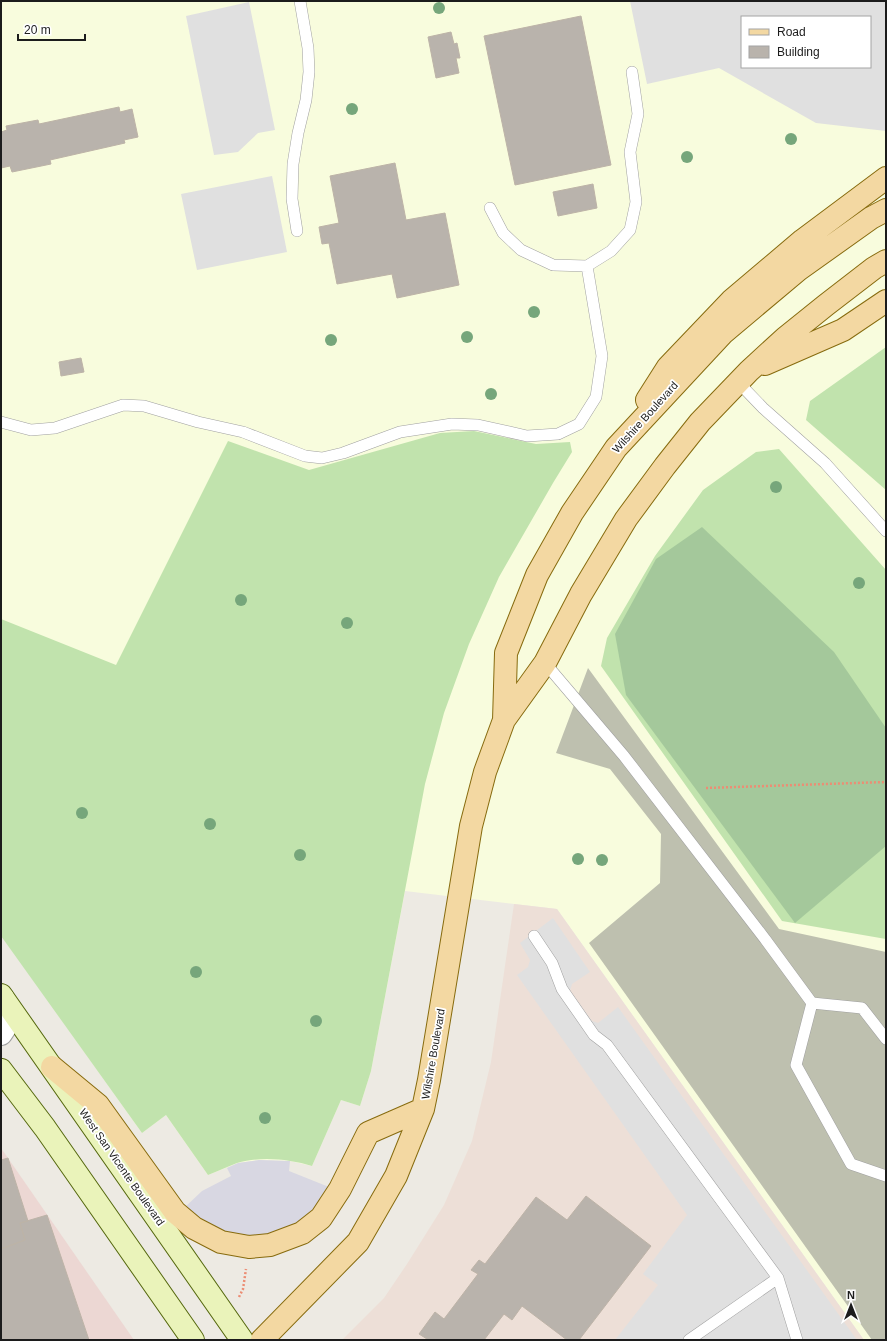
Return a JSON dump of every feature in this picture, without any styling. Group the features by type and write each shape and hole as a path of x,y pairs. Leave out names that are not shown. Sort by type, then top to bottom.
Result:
{"main road":[{"path":"616,448 668,367 731,301 803,240 886,178"},
{"name":"Wilshire Boulevard","path":"504,720 506,653 537,575 572,513 616,448 723,333 798,270 871,218 886,210"},
{"name":"Wilshire Boulevard","path":"262,1340 358,1242 396,1176 423,1109 471,826 485,772 504,720 545,663 581,594 626,519 664,466 696,428 744,376 785,338 886,260"},
{"path":"744,376 843,330 886,301"},
{"name":"West San Vicente Boulevard","path":"2,996 242,1340"},
{"path":"52,1067 98,1105 175,1212 194,1228 221,1242 249,1247 270,1245 302,1233 321,1218 340,1189 368,1133 423,1109"},
{"path":"1,1070 45,1128 193,1340"}],"street":[{"path":"1,1034 4,1028 2,996"}],"lane":[{"path":"297,231 292,199 294,164 298,133 306,100 310,72 308,48 300,1"},
{"path":"490,208 502,233 521,250 553,265 587,266 611,251 630,230 636,202 630,152 638,114 632,72"},
{"path":"1,422 31,430 55,428 123,405 136,405 198,422 243,432 306,456 322,458 343,453 400,432 452,424 478,425 527,436 558,434 579,424 596,397 602,356 587,266"},
{"path":"744,376 763,408 825,464 882,520 886,531"},
{"path":"545,663 628,762 812,1003 862,1008 886,1039"},
{"path":"534,936 552,963 562,989 594,1035 607,1045 778,1278 797,1340"},
{"path":"812,1003 796,1065 851,1164 886,1176"},
{"path":"689,1340 778,1278"}],"path":[{"path":"706,788 886,782"},
{"path":"238,1301 243,1289 246,1267"}],"shaded area":[{"path":"1,1 886,1 886,1340 864,1340 557,909 405,891 371,1071 360,1106 341,1100 312,1166 290,1161 259,1160 238,1163 208,1175 166,1115 142,1133 1,935"},
{"path":"630,1 886,1 886,131 816,123 719,68 647,84"},
{"path":"249,2 275,130 258,133 238,152 214,155 186,16"},
{"path":"272,176 287,252 197,270 181,194"},
{"path":"588,668 779,929 886,952 886,1340 872,1340 589,943 660,883 661,834 610,769 556,753"},
{"path":"514,904 557,909 864,1340 342,1340 384,1298 407,1264 444,1205 472,1141 491,1062"},
{"path":"553,918 590,972 572,984 570,991 592,1021 598,1023 618,1007 857,1340 615,1340 658,1285 643,1274 687,1215 517,975 528,967 530,960 520,943"},
{"path":"1,1148 134,1340 1,1340"},
{"path":"259,1160 290,1161 289,1171 334,1189 314,1216 260,1239 228,1236 183,1209 202,1191 231,1176 227,1168 238,1163"}],"green space":[{"path":"886,347 886,490 806,420 810,401"},
{"path":"474,431 536,444 570,442 572,452 499,577 469,644 444,713 425,784 371,1071 360,1106 341,1100 312,1166 284,1160 265,1159 237,1163 208,1175 166,1115 142,1133 1,936 1,619 116,665 228,441 309,470 440,433"},
{"path":"779,449 886,570 886,939 782,921 601,666 607,638 655,556 703,490 756,452"},
{"path":"702,527 834,652 886,728 886,846 795,923 626,695 615,634 656,559"}],"building":[{"path":"581,16 611,165 515,185 484,36"},
{"path":"451,32 454,44 457,43 460,58 456,58 459,73 436,78 428,37"},
{"path":"119,107 120,112 132,109 138,137 124,140 125,143 50,160 51,164 12,172 10,166 1,168 1,132 7,130 6,126 38,120 39,124"},
{"path":"395,163 406,220 445,213 459,285 397,298 392,274 337,284 329,243 322,244 319,227 339,223 330,176"},
{"path":"593,184 597,208 558,216 553,192"},
{"path":"81,358 84,372 61,376 59,362"},
{"path":"8,1158 28,1221 20,1223 25,1240 1,1249 1,1160"},
{"path":"586,1196 651,1246 579,1340 567,1340 522,1306 512,1320 504,1314 484,1340 426,1340 427,1339 419,1334 435,1312 444,1319 478,1274 471,1270 479,1260 485,1264 536,1197 567,1220"},
{"path":"47,1215 89,1340 1,1340 1,1249 25,1240 20,1223"}]}
